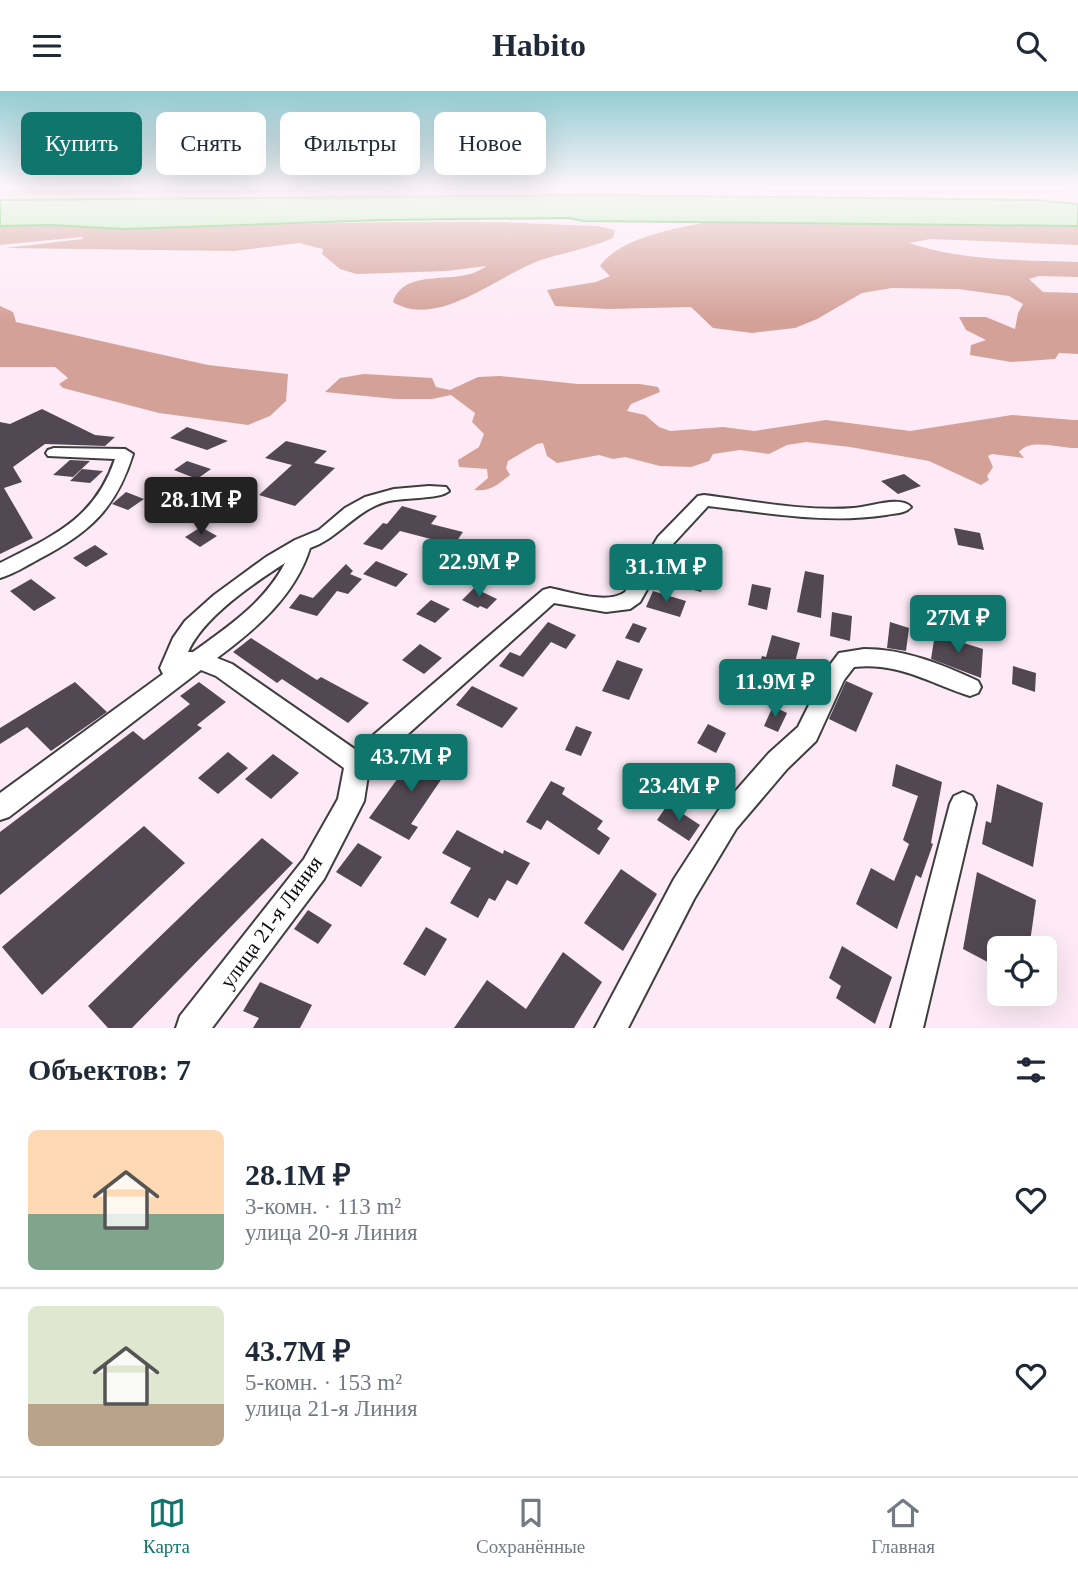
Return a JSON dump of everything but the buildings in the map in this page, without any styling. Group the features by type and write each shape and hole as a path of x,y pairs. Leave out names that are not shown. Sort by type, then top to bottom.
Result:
{"street":[{"path":"0,571 74,533 89,520 108,497 120,475 125,454 54,453"},
{"path":"161,690 184,638 201,617 284,554 329,534 362,505 390,495 440,491"},
{"path":"175,660 201,661 224,670 357,764 550,595 606,605 623,604 633,597 650,562 704,500 818,514 853,515 902,507"},
{"path":"0,808 201,661 251,621 298,561 302,544"},
{"path":"611,1028 684,889 727,820 778,761 807,734 835,675 847,659 870,655 912,661 970,687"},
{"name":"улица 21-я Линия","path":"192,1028 314,869 351,801 357,764"},
{"path":"907,1028 963,804"}],"shaded area":[{"path":"0,232 615,232 613,238 541,260 468,297 429,309 411,309 393,302 399,291 409,284 421,280 462,276 486,266 446,271 357,274 340,269 322,254 323,249 299,243 234,251 5,248 83,239 82,237 0,245"},
{"path":"661,232 1078,232 1078,245 931,239 909,243 971,256 1078,262 1078,277 1039,276 1029,279 1043,292 1078,293 1078,354 1059,353 1055,359 1011,362 970,355 971,345 986,340 966,330 959,317 986,317 1015,329 1023,304 1009,296 958,289 892,288 862,293 817,319 795,328 752,333 713,328 691,307 607,309 555,306 547,290 596,282 610,276 600,266 611,255 642,238"},
{"path":"0,306 13,312 16,322 208,365 288,374 286,401 270,416 248,425 159,413 63,388 59,384 68,378 55,367 0,367"},
{"path":"364,374 432,378 436,387 450,390 478,377 500,376 578,384 640,384 658,387 660,392 631,404 627,411 645,415 659,427 670,431 723,427 754,431 826,420 910,431 1012,415 1078,420 1078,448 1038,444 1019,452 1024,458 992,454 988,456 993,467 987,476 989,480 981,485 929,461 806,442 787,445 769,454 740,450 713,454 709,461 691,467 660,466 625,457 613,459 599,455 557,463 547,456 543,443 508,461 506,468 510,475 498,484 490,489 474,490 488,478 487,469 459,467 458,460 479,447 484,434 472,422 475,413 451,395 432,399 395,399 325,392 340,378"}]}
